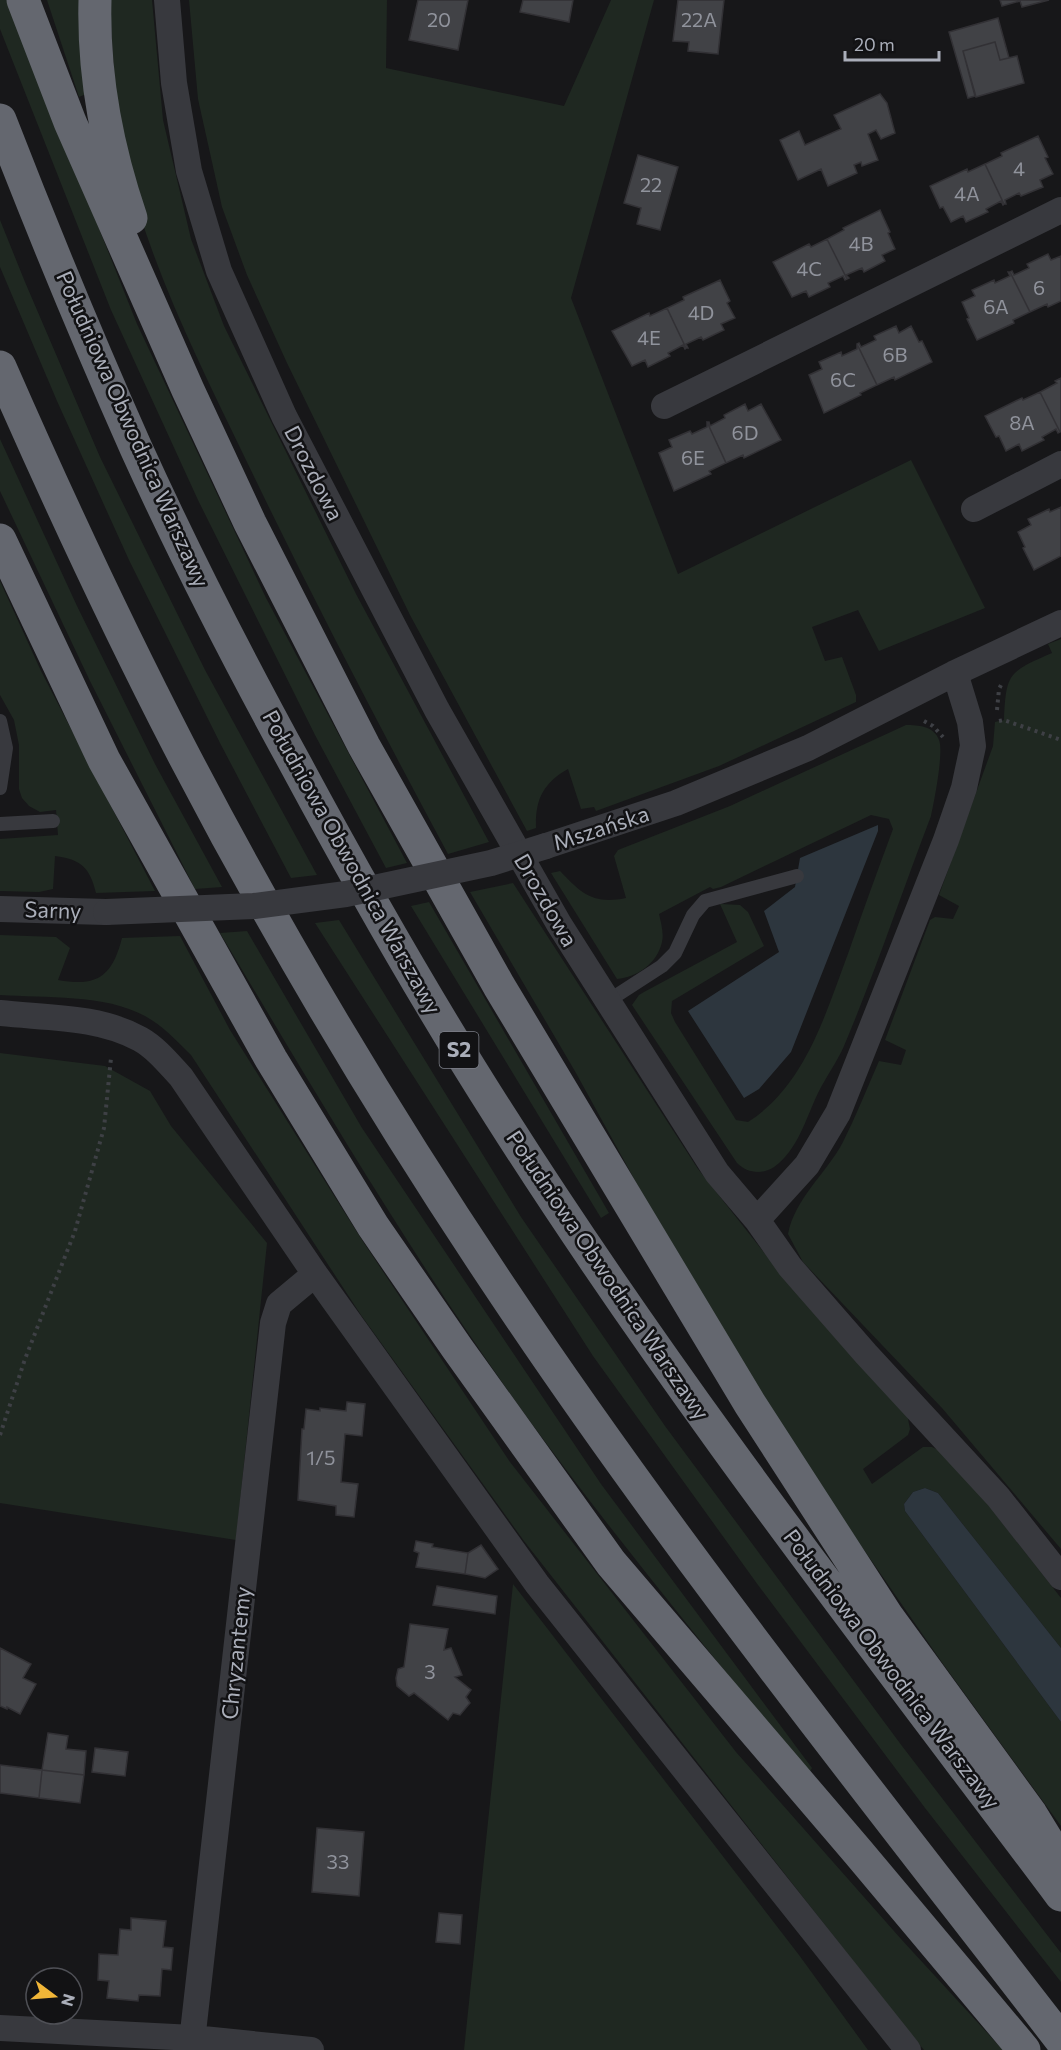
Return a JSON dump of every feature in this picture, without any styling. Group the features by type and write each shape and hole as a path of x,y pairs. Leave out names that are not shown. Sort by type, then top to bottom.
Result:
{"highway":[{"path":"23,0 70,122 188,390 250,523 364,746 499,986 750,1404 887,1616 1031,1814 1061,1863"},
{"path":"95,0 96,50 107,130 126,205 188,390"},
{"name":"Południowa Obwodnica Warszawy","path":"0,120 30,199 108,383 177,535 271,718 392,939 501,1117 630,1313 726,1450 1061,1895"},
{"path":"0,367 88,560 180,747 296,957 407,1143 506,1296 640,1488 799,1701 1061,2040"},
{"path":"0,540 104,760 271,1059 373,1226 610,1563 1024,2050"}],"street":[{"name":"Drozdowa","path":"167,0 174,83 189,171 219,271 284,416 437,710 559,924 717,1173 757,1220 790,1267 866,1354 998,1497 1061,1577"},
{"path":"664,406 1061,210"},
{"path":"974,509 1061,464"},
{"name":"Mszańska","path":"106,912 254,906 346,894 491,863 676,803 808,748 1061,622"},
{"path":"757,1220 807,1165 838,1113 946,840 964,788 973,746 969,722 955,673"},
{"name":"Sarny","path":"0,909 106,912"},
{"path":"0,1013 94,1023 118,1030 141,1040 160,1054 181,1077 315,1274 537,1584 908,2050"},
{"name":"Chryzantemy","path":"192,2044 273,1323 279,1304 315,1274"},
{"path":"0,2028 192,2044 311,2050"}],"lane":[{"path":"0,721 6,748 0,788"},
{"path":"0,824 53,821"},
{"path":"608,1001 662,966 675,953 693,915 705,901 798,876"}],"path":[{"path":"919,719 933,726 943,737 945,744"},
{"path":"995,722 1004,720 1061,740"},
{"path":"0,1435 25,1359 75,1231 104,1128 111,1051"}],"shaded area":[{"path":"0,0 8,0 137,324 266,598 407,863 386,868 315,735 198,500 111,310 0,29"},
{"path":"47,0 80,0 86,94 79,97"},
{"path":"110,0 152,0 163,120 191,239 224,326 356,594 489,842 448,854 320,609 188,338 150,244 126,160 118,107"},
{"path":"189,0 387,0 386,68 564,106 611,0 654,0 571,298 678,574 911,460 985,608 879,651 858,610 812,627 825,661 842,657 856,695 856,702 719,766 596,811 594,807 581,809 568,769 552,780 542,793 537,809 536,828 527,831 410,615 287,363 247,275 222,207 198,99"},
{"path":"0,220 100,457 205,670 317,875 291,878 220,743 129,560 57,401 0,267"},
{"path":"0,439 77,606 155,764 222,887 195,889 90,681 0,491"},
{"path":"0,581 41,671 155,891 96,893 91,877 83,866 64,857 55,856 53,889 39,892 0,891 0,839 58,835 56,810 40,812 29,806 22,798 19,789 19,745 14,720 0,695"},
{"path":"1061,639 1061,1549 942,1408 803,1262 788,1234 797,1209 843,1142 879,1061 901,1065 906,1050 885,1040 930,920 935,917 953,919 959,906 939,895 993,746 995,722 1004,720 1009,683 1018,670 1052,653 1048,644"},
{"path":"906,725 930,729 939,740 939,765 931,816 844,1046 818,1093 801,1133 789,1152 774,1167 760,1172 750,1171 737,1163 632,1005 644,992 737,942 720,904 740,905 748,912 764,946 672,1001 671,1013 736,1120 748,1122 768,1107 785,1088 812,1046 832,998 893,829 889,819 871,815 721,887 713,889 710,887 659,914 663,939 656,957 639,972 624,978 617,979 551,873 560,871 581,891 596,898 615,900 626,898 614,856 618,850 730,806"},
{"path":"878,825 878,831 791,1052 759,1089 744,1098 688,1011 779,952 764,911 795,887 800,858"},
{"path":"513,883 698,1169 789,1284 906,1409 910,1429 908,1435 863,1469 872,1484 923,1447 932,1447 949,1455 1061,1598 1061,1648 938,1493 925,1488 913,1492 904,1504 905,1511 1061,1722 1061,1826 941,1661 842,1518 704,1306 576,1073 470,892"},
{"path":"429,902 609,1213 601,1218 411,906"},
{"path":"339,920 521,1217 665,1426 902,1746 1061,1953 1061,1982 925,1808 758,1585 593,1356 315,923"},
{"path":"247,931 362,1128 601,1484 812,1768 808,1775 558,1459 443,1296 367,1176 220,933"},
{"path":"0,935 56,937 70,948 58,980 72,982 93,980 108,970 122,938 180,936 230,1030 360,1237 510,1462 736,1752 901,1939 1003,2050 924,2050 901,2022 524,1541 361,1315 191,1055 158,1024 129,1009 93,1000 0,995"},
{"path":"0,1053 105,1066 150,1091 171,1126 267,1243 236,1540 0,1503"},
{"path":"925,1488 938,1493 1061,1648 1061,1722 905,1511 904,1504 913,1492"},
{"path":"513,1584 799,1955 868,2050 464,2050"}],"building":[{"path":"418,0 468,0 458,50 409,40"},
{"path":"523,0 573,0 569,22 520,12"},
{"path":"678,0 724,0 718,54 688,51 689,42 673,41"},
{"path":"1000,0 1049,0 1022,7 1020,1 1002,6"},
{"path":"998,18 1009,58 1000,60 995,42 963,51 975,96 968,98 949,32"},
{"path":"995,42 1000,60 1017,56 1024,83 976,97 963,51"},
{"path":"880,94 887,103 895,133 881,139 876,130 868,134 878,160 862,166 861,162 854,165 857,173 828,186 821,169 798,180 780,140 799,131 805,145 841,129 834,115"},
{"path":"1038,136 1053,174 1040,180 1043,187 1021,196 1019,193 1005,200 1006,204 1004,204 985,164 1002,156 1001,153"},
{"path":"638,155 678,167 660,230 637,224 641,208 624,203"},
{"path":"985,164 1004,204 1001,201 986,209 988,212 966,222 963,216 951,222 943,207 940,208 930,186 967,169 968,172"},
{"path":"880,210 895,249 882,255 885,261 864,272 862,268 846,275 849,278 847,279 827,239 844,230 843,228"},
{"path":"827,239 847,279 845,280 843,276 828,283 830,287 809,297 806,291 792,297 773,262 809,244 811,247"},
{"path":"1048,254 1051,260 1061,256 1061,301 1048,307 1047,304 1030,312 1010,272 1012,271 1014,275 1029,268 1027,264"},
{"path":"1008,272 1030,312 1013,320 1014,323 977,340 962,302 975,296 972,290 1010,276"},
{"path":"720,280 730,301 727,303 735,318 721,324 724,330 703,340 701,337 686,344 688,348 686,348 667,308 684,300 683,297"},
{"path":"667,308 686,348 683,345 668,353 670,356 648,367 645,360 632,366 612,331 649,313 650,316"},
{"path":"896,326 899,333 911,326 919,342 922,341 932,362 895,380 894,377 877,385 857,344 859,343 861,347 876,340 874,336"},
{"path":"857,344 877,385 824,413 809,375 822,369 819,362 841,352 842,356 857,349"},
{"path":"1061,378 1060,432 1040,392 1057,383 1055,381"},
{"path":"1040,392 1060,432 1058,433 1056,429 1042,437 1044,440 1022,451 1019,444 1006,451 985,416"},
{"path":"745,404 748,411 761,404 781,440 744,458 743,455 726,463 707,422 710,426 725,418 724,415"},
{"path":"707,422 726,463 709,471 711,474 674,491 659,453 672,447 669,440 707,427"},
{"path":"1061,507 1061,556 1034,570 1018,532 1031,525 1028,519 1049,509 1050,512"},
{"path":"347,1402 365,1404 362,1436 345,1434 341,1482 358,1484 354,1517 336,1515 336,1506 298,1500 302,1429 304,1429 306,1409 346,1411"},
{"path":"416,1541 433,1544 432,1547 468,1553 465,1574 416,1567 419,1553 414,1551"},
{"path":"481,1545 498,1569 485,1578 465,1574 468,1553"},
{"path":"437,1586 497,1596 495,1614 433,1605"},
{"path":"410,1624 448,1629 444,1650 451,1648 462,1675 455,1677 471,1690 466,1697 470,1703 460,1715 453,1713 448,1720 414,1693 409,1696 397,1686 398,1669 404,1667"},
{"path":"0,1648 31,1664 23,1678 36,1684 20,1714 0,1706"},
{"path":"48,1733 68,1736 66,1749 86,1751 84,1775 42,1770"},
{"path":"95,1748 128,1752 125,1776 92,1772"},
{"path":"0,1765 42,1770 39,1798 0,1793"},
{"path":"42,1770 84,1775 80,1803 39,1798"},
{"path":"317,1828 364,1832 359,1896 312,1892"},
{"path":"439,1913 462,1915 460,1944 436,1942"},
{"path":"131,1918 166,1921 163,1947 173,1948 171,1970 162,1969 160,1996 139,1995 138,2001 107,1998 109,1981 98,1980 99,1954 118,1955 120,1929 131,1930"}]}
